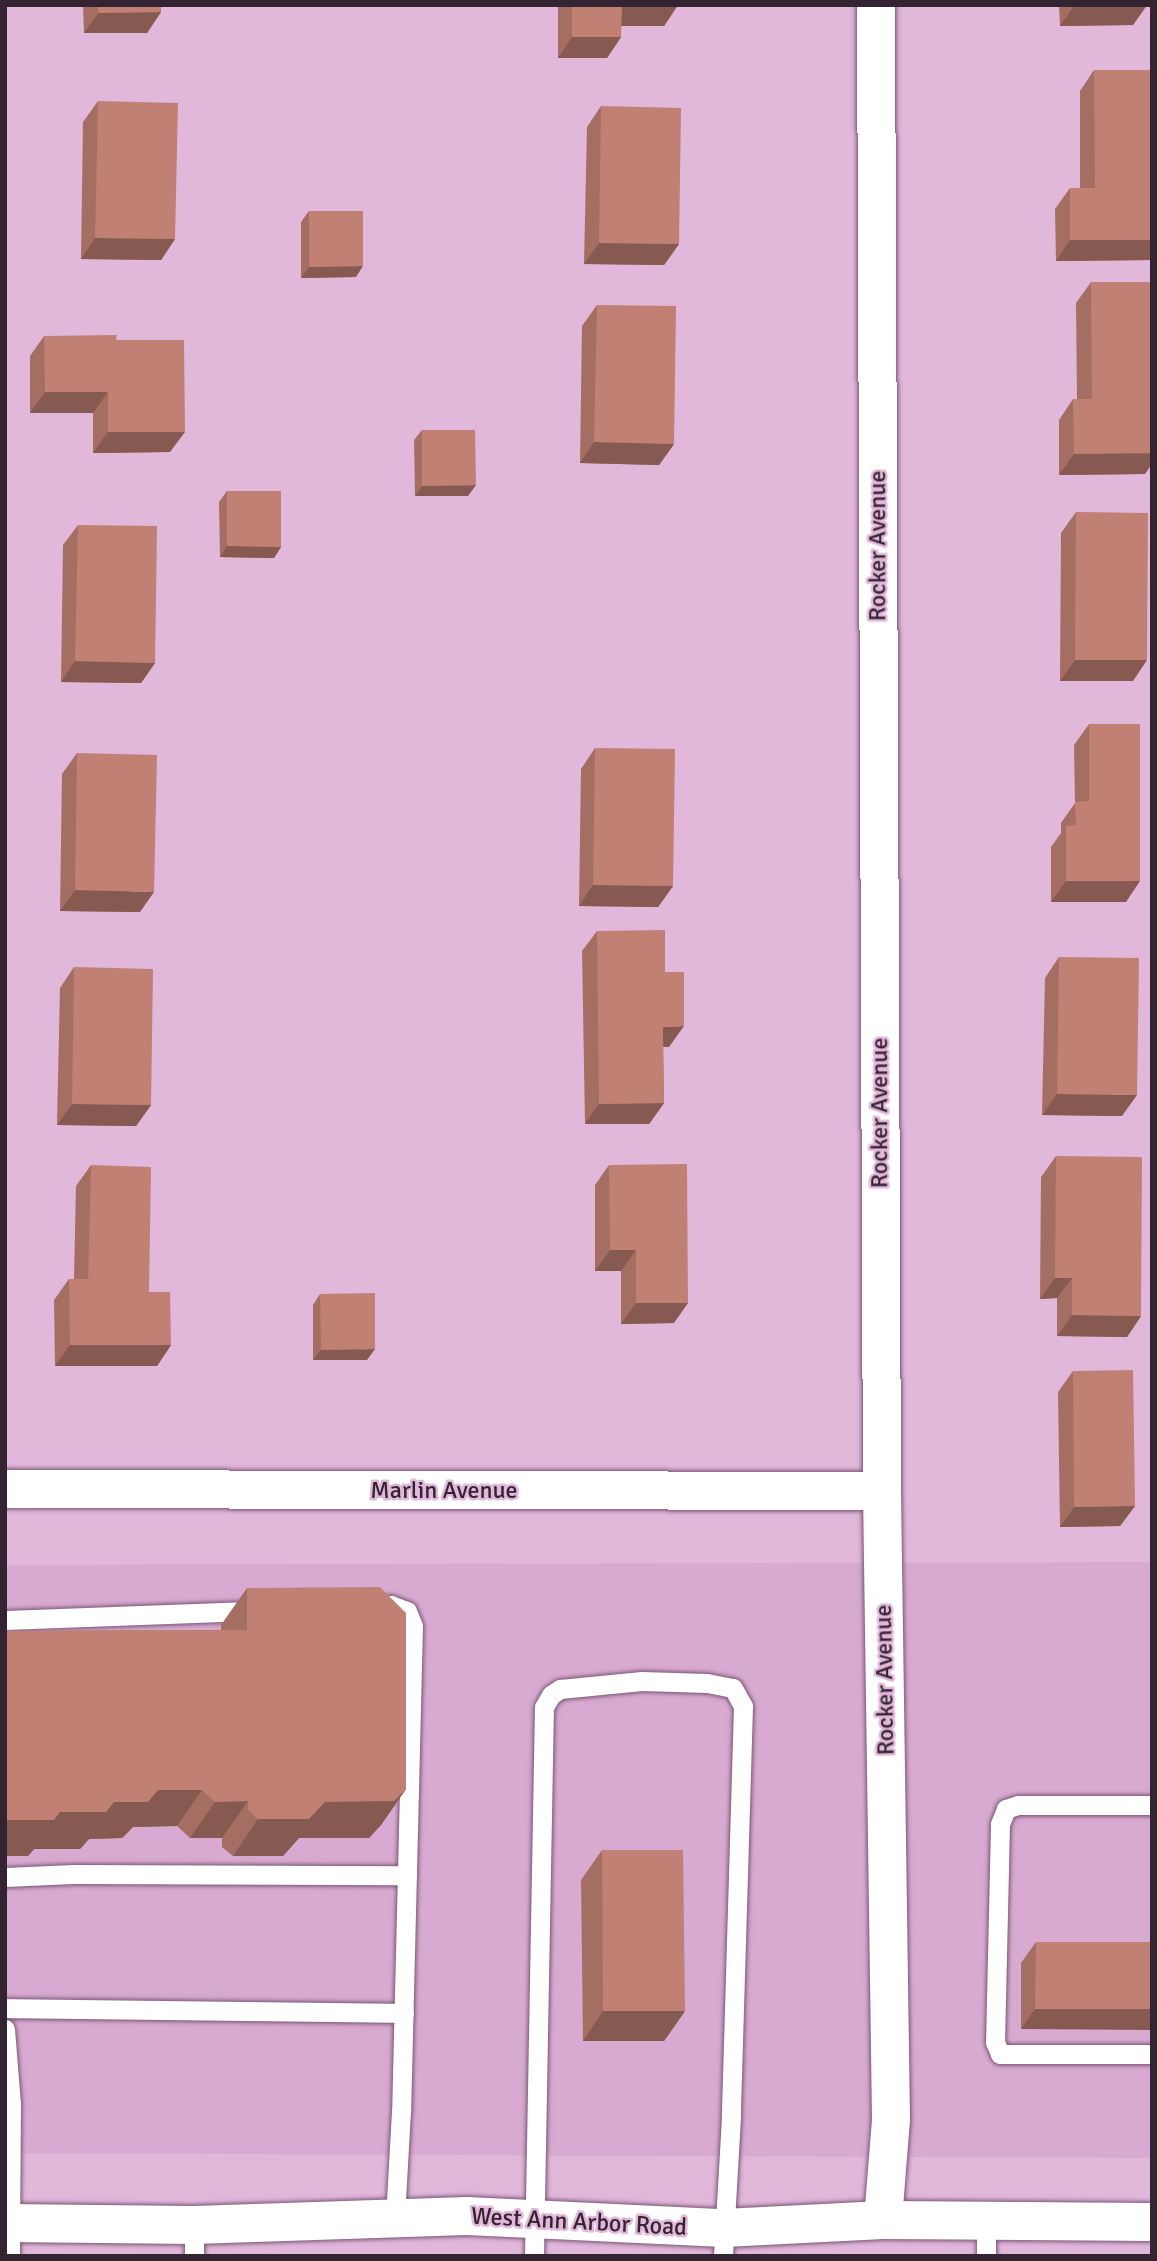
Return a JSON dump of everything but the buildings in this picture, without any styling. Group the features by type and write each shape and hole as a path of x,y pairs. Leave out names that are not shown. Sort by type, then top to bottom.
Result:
{"street":[{"name":"Rocker Avenue","path":"876,5 882,1491 891,2120 883,2220"},
{"name":"Marlin Avenue","path":"5,1489 882,1491"},
{"name":"West Ann Arbor Road","path":"8,2234 194,2241 395,2218 467,2216 534,2238 723,2242 883,2220 986,2238 1152,2222"}],"lane":[{"path":"363,1606 391,1605 407,1611 413,1626 404,2013 395,2218"},
{"path":"5,1620 281,1610"},
{"path":"534,2238 544,1707 551,1695 560,1689 642,1681 707,1683 733,1688 743,1706 731,2117 723,2242"},
{"path":"1152,1805 1018,1805 1006,1809 1000,1824 995,2042 1000,2054 1152,2054"},
{"path":"5,1877 73,1874 407,1875"},
{"path":"5,2008 404,2013"},
{"path":"5,2029 11,2104 8,2234"}],"shaded area":[{"path":"1152,1562 1152,2158 5,2153 5,1565"}]}
